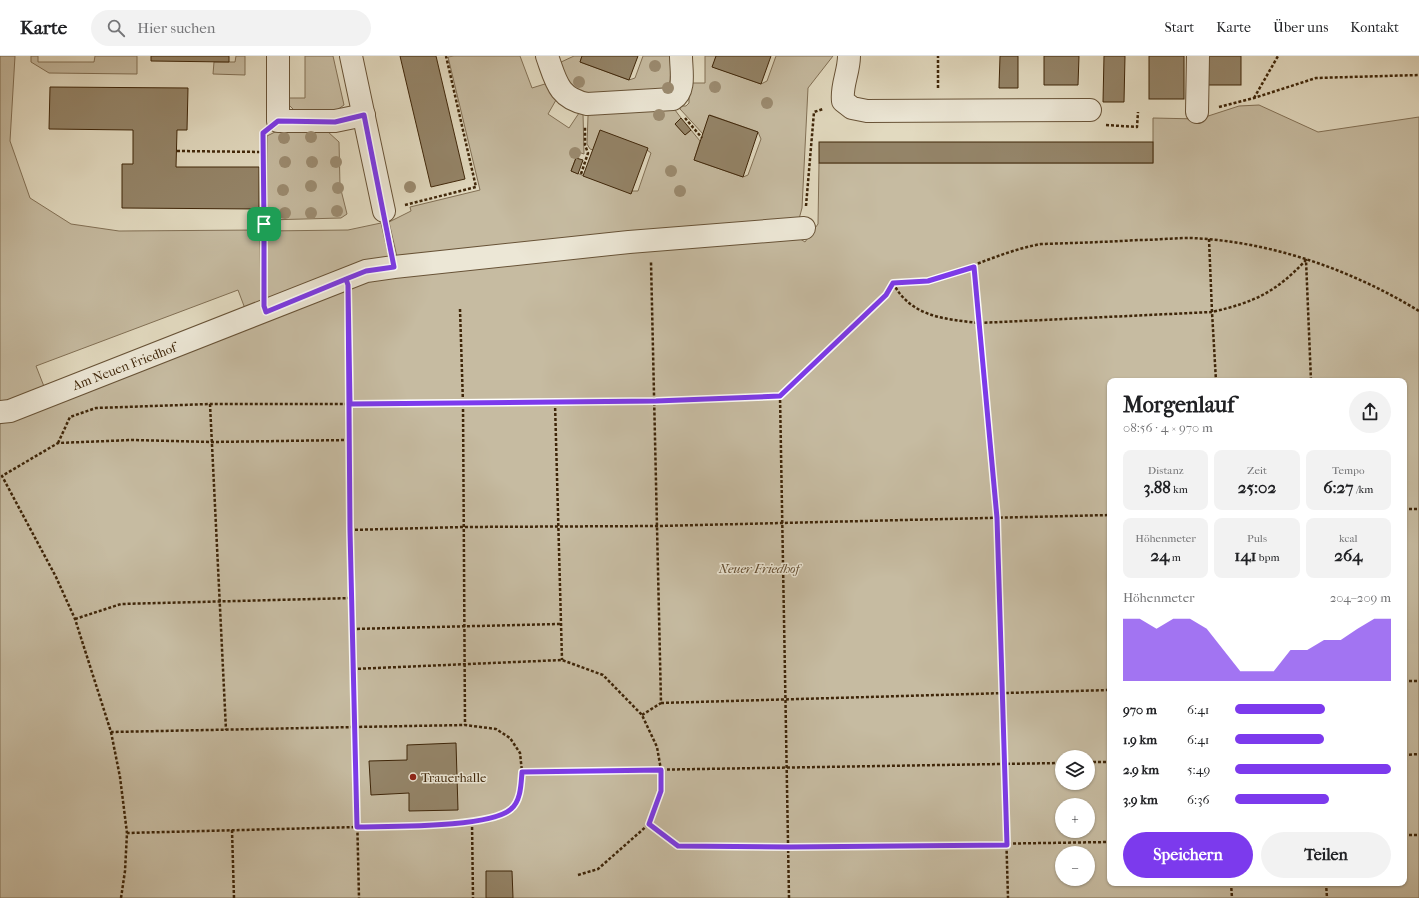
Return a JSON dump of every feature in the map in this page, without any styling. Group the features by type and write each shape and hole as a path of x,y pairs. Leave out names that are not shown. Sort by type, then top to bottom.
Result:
{"street":[{"path":"278,56 278,121 335,122 364,115"},
{"path":"351,56 384,211"},
{"path":"547,56 557,83 564,94 574,101 587,104 673,99 679,96 681,89 681,56"},
{"path":"848,56 847,72 843,88 843,101 852,108 867,111 1090,110"},
{"path":"1197,112 1198,56"},
{"name":"Am Neuen Friedhof","path":"0,412 17,408 366,271 630,242 804,228"}],"path":[{"path":"394,267 384,211 476,187 446,56"},
{"path":"938,56 938,111"},
{"path":"1254,98 1278,56"},
{"path":"1197,112 1254,98 1316,78 1419,75"},
{"path":"673,99 678,111 702,138"},
{"path":"806,204 814,112 843,101"},
{"path":"581,174 590,154 585,145 585,116 587,104"},
{"path":"1107,126 1137,127 1138,112"},
{"path":"257,315 264,306 263,133 278,121"},
{"path":"177,151 264,152"},
{"path":"893,283 928,281 974,267 1021,248 1042,244 1188,238 1271,250 1306,260 1389,293 1419,312"},
{"path":"1209,240 1216,378"},
{"path":"893,283 900,296 920,312 947,319 979,323 1212,312 1243,304 1265,294 1288,279 1306,260"},
{"path":"1306,260 1311,378"},
{"path":"651,262 656,401 661,703"},
{"path":"974,267 997,518 1008,898"},
{"path":"346,279 348,285 350,530 358,898"},
{"path":"58,443 70,417 96,408 210,404 555,403 780,396 886,295 893,283"},
{"path":"460,309 463,404 463,627 465,725"},
{"path":"780,396 787,699 789,898"},
{"path":"555,403 562,660"},
{"path":"210,404 226,730"},
{"path":"121,898 125,871 127,833 120,777 111,732 75,619 56,577 1,474 58,443 132,440 211,442 349,440"},
{"path":"1407,509 1419,509"},
{"path":"350,530 463,527 658,526 1107,515"},
{"path":"75,619 121,604 352,598"},
{"path":"352,629 560,624"},
{"path":"353,669 562,660 603,675 642,715 657,747 661,770 661,791 649,824 598,869 578,876"},
{"path":"1407,681 1419,681"},
{"path":"642,715 661,703 1107,690"},
{"path":"111,732 465,725 496,729 510,738 520,753 522,772 520,794 512,809 497,818 472,822 357,827 127,833"},
{"path":"1407,755 1419,754"},
{"path":"1095,762 1107,762"},
{"path":"522,772 1055,763"},
{"path":"472,822 473,898"},
{"path":"649,824 678,846 789,847 1007,845 1107,842"},
{"path":"232,830 234,898"},
{"path":"1407,835 1419,835"},
{"path":"1231,886 1232,898"},
{"path":"1326,886 1327,898"}],"green space":[{"path":"0,56 15,56 10,141 30,198 71,224 119,231 260,230 261,308 247,314 238,290 36,366 45,389 0,403"},
{"path":"31,56 38,56 38,62 94,62 95,56 137,56 137,74 49,73 31,62"},
{"path":"236,56 245,56 245,75 213,74 214,62 235,62"},
{"path":"305,56 333,56 344,105 337,110 294,110 289,105 288,98 305,98"},
{"path":"520,56 532,88 548,83 556,100 548,114 569,128 579,113 583,113 584,154 578,152 571,171 631,193 632,191 638,191 651,153 600,131 593,150 590,149 587,144 589,112 672,106 681,118 675,124 685,135 691,130 700,141 694,160 743,177 748,175 761,139 758,132 710,115 703,134 680,109 680,106 686,106 689,103 689,83 705,83 705,56 716,56 713,67 761,84 767,81 776,56 833,56 808,88 802,208 799,219 398,261 389,222 411,211 410,207 480,190 448,57"},
{"path":"574,56 582,56 580,62 629,80 635,78 643,56 671,56 671,86 668,89 587,95 570,86 559,63"},
{"name":"Neuer Friedhof","path":"1259,105 1318,132 1419,117 1419,898 0,898 0,424 368,277 794,235 805,242 818,224 819,163 1153,163 1153,118 1199,119 1239,106"},
{"path":"283,128 327,131 339,142 340,186 347,214 341,218 267,220 267,136"},
{"path":"381,223 390,262 267,306 266,231 348,230"}],"building":[{"path":"151,56 229,56 229,62 151,61"},
{"path":"400,56 436,56 465,179 431,187"},
{"path":"582,56 638,56 629,80 580,62"},
{"path":"716,56 771,56 761,84 712,67"},
{"path":"1000,56 1018,56 1018,88 999,88"},
{"path":"1044,56 1079,56 1078,85 1044,85"},
{"path":"1104,56 1125,56 1124,102 1103,102"},
{"path":"1149,56 1184,56 1184,99 1149,99"},
{"path":"1203,56 1241,56 1241,85 1203,85"},
{"path":"50,87 188,88 187,130 177,130 176,167 259,167 259,209 122,208 122,164 133,164 133,130 49,129"},
{"path":"709,115 758,132 743,177 694,160"},
{"path":"681,118 691,130 685,135 675,124"},
{"path":"600,130 648,148 631,194 583,176"},
{"path":"819,142 1153,142 1153,163 819,163"},
{"path":"576,158 583,160 578,174 571,171"},
{"name":"Trauerhalle","path":"456,743 458,810 409,811 409,793 371,795 369,761 407,760 407,745"},
{"path":"486,871 512,871 513,898 486,898"}],"place":[{"name":"Trauerhalle","path":"413,777"}],"route":[{"path":"264,224 263,133 278,121 335,122 364,115 394,267 366,271 346,279 348,285 350,404 656,401 780,396 886,295 893,283 928,281 974,267 997,518 1003,764 1007,845 789,847 678,846 649,824 661,791 661,770 522,772 520,794 512,809 497,818 472,822 357,827 350,530 348,285 346,279 266,312 264,306 264,224"}]}
